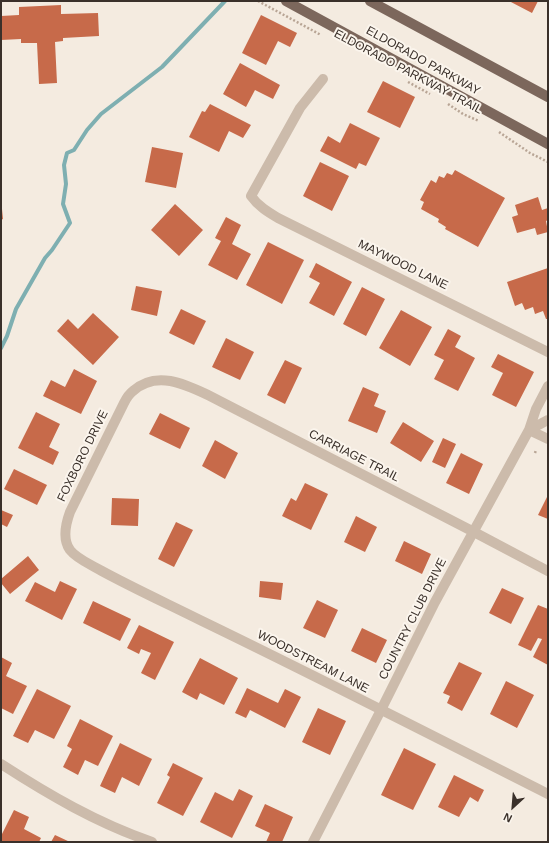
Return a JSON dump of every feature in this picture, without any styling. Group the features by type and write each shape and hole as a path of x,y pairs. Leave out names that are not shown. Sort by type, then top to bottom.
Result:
{"main road":[{"name":"ELDORADO PARKWAY","path":"286,1 548,144"},
{"path":"370,1 548,98"}],"street":[{"name":"MAYWOOD LANE","path":"323,79 300,108 251,196 258,205 271,214 548,352"},
{"name":"CARRIAGE TRAIL","path":"144,383 158,380 172,381 188,385 548,571"},
{"name":"FOXBORO DRIVE","path":"69,549 66,538 66,525 70,512 124,403 132,391 144,383"},
{"name":"COUNTRY CLUB DRIVE","path":"313,842 429,614 529,430 536,409 548,386"},
{"path":"529,430 548,420"},
{"path":"529,430 548,439"},
{"name":"WOODSTREAM LANE","path":"69,549 76,556 118,580 548,794"},
{"path":"1,764 73,808 119,830 152,842"}],"path":[{"name":"ELDORADO PARKWAY TRAIL","path":"258,1 324,37"},
{"name":"ELDORADO PARKWAY TRAIL","path":"403,80 433,96"},
{"name":"ELDORADO PARKWAY TRAIL","path":"446,103 463,114 485,123"},
{"path":"496,130 530,153 548,162"}],"building":[{"path":"509,1 538,1 532,13"},
{"path":"61,5 61,14 98,13 99,36 63,38 63,41 55,42 57,83 39,84 37,43 21,43 21,39 1,40 1,16 19,15 19,7"},
{"path":"261,15 297,33 290,47 278,41 266,65 242,53"},
{"path":"240,63 280,85 273,99 255,90 246,107 223,94"},
{"path":"383,81 415,97 400,128 367,112"},
{"path":"210,104 251,125 243,138 229,131 219,152 189,137 202,111 205,112"},
{"path":"350,123 380,138 366,166 359,163 356,169 320,151 328,136 340,143"},
{"path":"152,147 183,153 176,188 145,182"},
{"path":"320,162 349,176 332,211 303,196"},
{"path":"455,170 505,198 478,247 445,229 446,227 438,222 439,219 421,209 424,202 420,200 431,180 436,183 439,176 444,178 447,173 452,175"},
{"path":"538,197 542,210 548,208 548,220 546,221 548,232 537,235 535,228 517,233 512,217 518,215 515,205"},
{"path":"175,204 203,230 179,256 151,230"},
{"path":"1,209 3,219 1,220"},
{"path":"226,217 241,225 232,244 251,254 237,280 208,265 221,241 215,238"},
{"path":"268,242 304,260 282,304 246,285"},
{"path":"316,263 352,282 334,316 309,303 320,283 309,277"},
{"path":"548,268 548,319 546,319 543,311 535,314 533,307 525,310 522,303 515,306 507,282"},
{"path":"136,286 162,291 157,316 131,310"},
{"path":"362,287 385,299 366,336 343,324"},
{"path":"181,309 206,321 194,345 169,333"},
{"path":"401,310 432,327 410,366 379,348"},
{"path":"93,313 119,337 93,365 57,331 68,319 78,329"},
{"path":"448,329 461,336 455,347 475,358 458,391 434,379 444,360 434,355"},
{"path":"226,338 254,352 240,380 212,367"},
{"path":"498,354 534,372 516,407 492,395 503,373 491,367"},
{"path":"285,360 302,368 285,404 267,395"},
{"path":"74,369 97,381 81,414 43,396 51,380 65,387"},
{"path":"363,387 379,394 374,406 386,411 377,433 348,421"},
{"path":"36,412 60,424 49,447 59,452 53,465 18,448"},
{"path":"160,413 190,428 180,449 149,434"},
{"path":"403,422 434,441 421,462 390,443"},
{"path":"443,438 456,444 445,468 432,462"},
{"path":"215,440 238,453 225,479 202,466"},
{"path":"461,453 483,464 469,494 446,483"},
{"path":"14,469 47,485 37,505 4,489"},
{"path":"305,483 328,494 311,530 282,516 291,498 296,501"},
{"path":"548,495 548,519 538,515"},
{"path":"112,498 139,499 138,526 111,525"},
{"path":"1,510 13,515 7,527 1,524"},
{"path":"356,516 377,527 365,552 344,542"},
{"path":"176,522 193,530 174,567 158,559"},
{"path":"404,541 431,554 422,574 395,561"},
{"path":"28,556 39,570 10,594 1,583 1,579"},
{"path":"60,581 77,589 62,620 25,601 35,582 55,592"},
{"path":"260,581 283,583 281,600 259,597"},
{"path":"502,588 524,598 511,624 489,613"},
{"path":"317,600 338,610 325,638 303,628"},
{"path":"93,601 131,619 120,641 83,623"},
{"path":"538,605 548,609 548,665 533,657 542,639 538,638 531,651 518,645"},
{"path":"139,625 174,642 155,680 141,673 151,653 141,649 139,654 127,648"},
{"path":"362,628 387,640 376,663 351,651"},
{"path":"1,657 12,663 6,676 27,686 13,714 1,708"},
{"path":"200,658 238,678 224,705 200,693 197,700 182,692"},
{"path":"459,662 482,673 462,711 447,703 450,696 443,693"},
{"path":"506,681 534,695 517,728 490,714"},
{"path":"247,688 278,703 285,689 301,697 285,728 250,710 246,718 235,713"},
{"path":"37,689 71,706 54,739 35,730 28,743 13,736"},
{"path":"318,708 346,721 330,755 302,742"},
{"path":"80,719 113,736 98,766 85,760 78,775 63,767 72,749 67,746"},
{"path":"120,743 152,759 139,786 122,777 115,793 100,786"},
{"path":"404,748 436,764 413,810 381,795"},
{"path":"173,763 203,778 183,816 157,803 170,777 167,775"},
{"path":"454,775 484,790 478,802 470,797 459,817 438,807"},
{"path":"239,789 253,796 232,838 200,822 215,792 233,801"},
{"path":"265,804 293,817 282,842 266,842 270,833 255,826"},
{"path":"14,810 29,817 24,829 41,838 39,842 1,842 1,836"},
{"path":"55,835 70,842 51,842"}],"waterway":[{"path":"1,348 7,336 16,309 45,258 70,223 63,204 66,184 64,165 67,153 74,150 87,130 101,114 162,67 225,1"}]}
